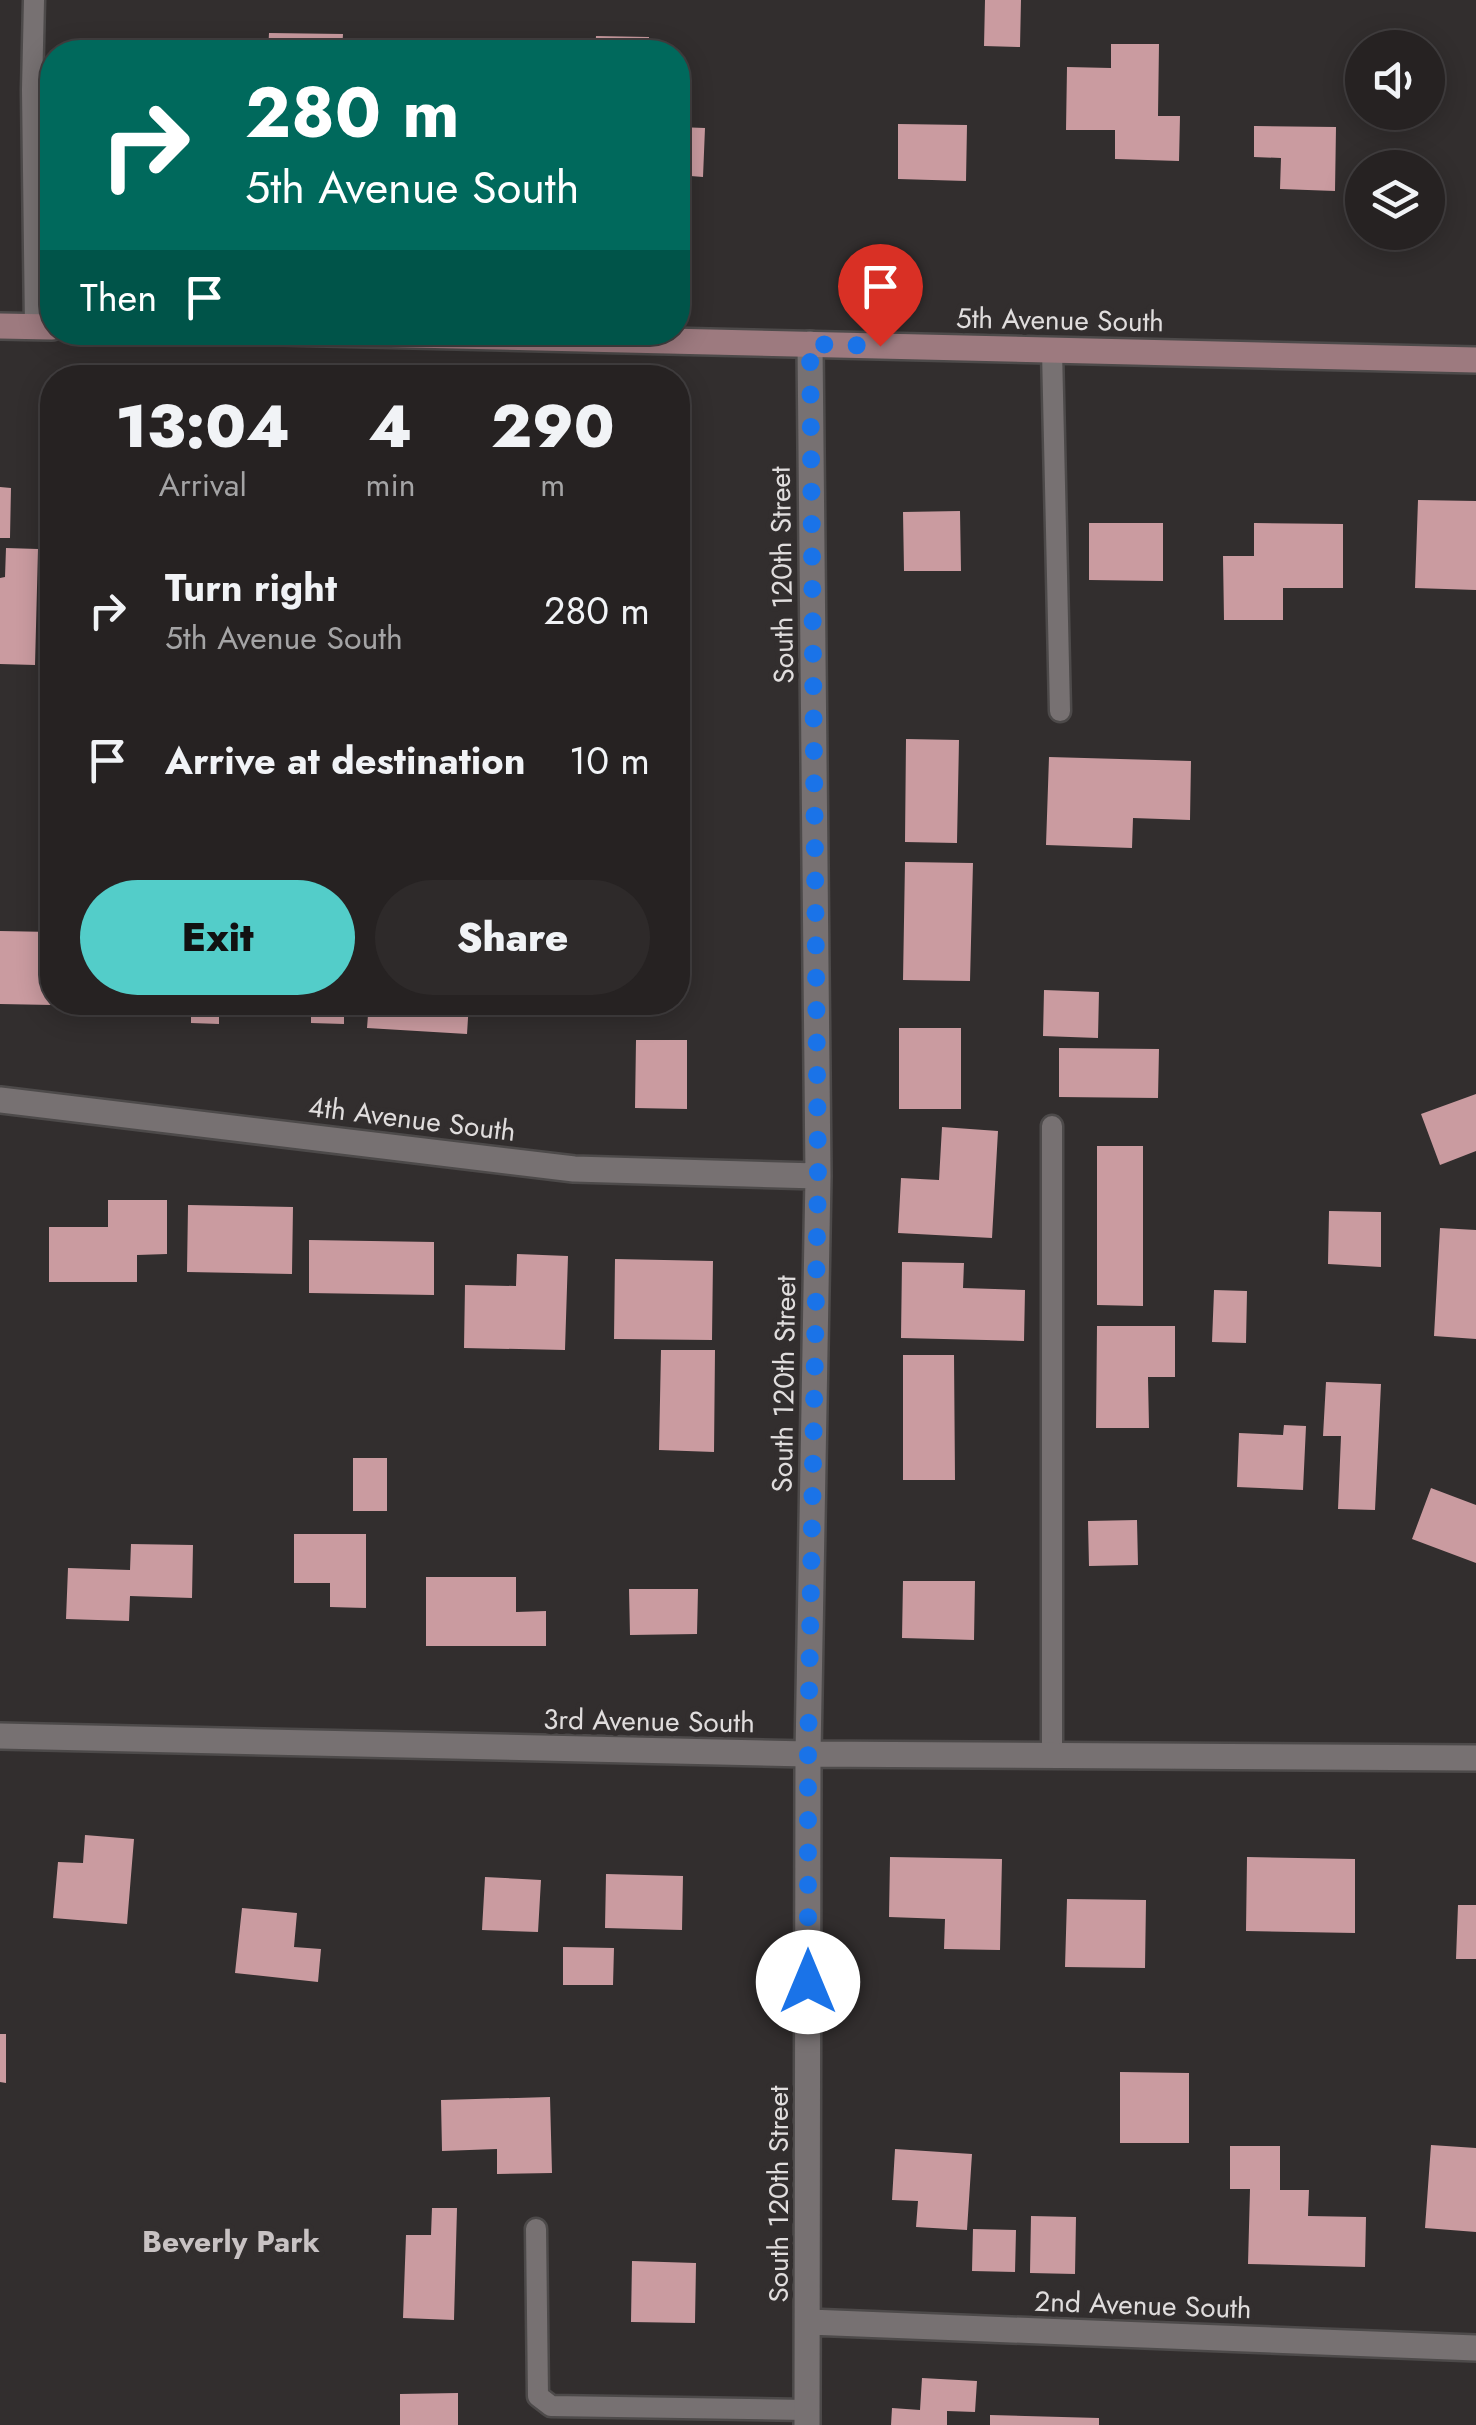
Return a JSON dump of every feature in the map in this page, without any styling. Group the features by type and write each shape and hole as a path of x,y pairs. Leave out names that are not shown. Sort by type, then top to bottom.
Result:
{"street":[{"path":"0,326 40,327"},
{"name":"5th Avenue South","path":"690,341 1476,360"},
{"name":"South 120th Street","path":"807,2417 808,1754 818,1176 810,344"},
{"name":"4th Avenue South","path":"0,1100 574,1170 818,1176"},
{"name":"3rd Avenue South","path":"0,1736 808,1754 1476,1758"},
{"name":"2nd Avenue South","path":"808,2322 1476,2348"}],"lane":[{"path":"34,0 40,196"},
{"path":"1052,350 1060,711"},
{"path":"1052,1126 1052,1754"},
{"path":"536,2229 538,2396 551,2406 807,2417"}],"building":[{"path":"985,0 1021,0 1020,47 984,46"},
{"path":"269,33 343,34 343,40 269,40"},
{"path":"596,36 649,37 649,40 596,40"},
{"path":"1111,44 1159,44 1158,116 1180,116 1179,161 1115,159 1115,130 1066,130 1067,67 1111,68"},
{"path":"898,124 967,125 966,181 898,179"},
{"path":"1254,126 1336,127 1335,191 1280,189 1281,158 1254,157"},
{"path":"690,127 705,128 703,177 690,176"},
{"path":"0,487 11,488 10,538 0,538"},
{"path":"1418,500 1476,501 1476,590 1415,588"},
{"path":"960,511 961,571 904,571 903,512"},
{"path":"1089,523 1163,523 1163,581 1089,580"},
{"path":"1254,523 1343,524 1343,588 1283,588 1283,620 1224,620 1223,556 1254,556"},
{"path":"6,548 38,549 35,665 0,664 0,578 5,577"},
{"path":"690,683 692,683 690,740"},
{"path":"906,739 959,740 957,843 905,842"},
{"path":"1049,757 1191,761 1190,820 1133,818 1132,848 1046,845"},
{"path":"905,862 973,863 970,981 903,980"},
{"path":"0,931 40,932 40,1005 0,1004"},
{"path":"1044,990 1099,992 1098,1038 1043,1036"},
{"path":"191,1015 219,1015 219,1024 191,1023"},
{"path":"311,1015 344,1015 344,1024 311,1023"},
{"path":"368,1015 468,1015 467,1034 367,1028"},
{"path":"899,1028 961,1028 961,1109 899,1109"},
{"path":"636,1040 687,1040 687,1109 635,1108"},
{"path":"1059,1048 1159,1049 1158,1098 1059,1097"},
{"path":"1476,1094 1476,1151 1440,1165 1421,1114"},
{"path":"942,1127 998,1131 992,1238 898,1233 901,1178 939,1180"},
{"path":"1097,1146 1143,1146 1143,1306 1097,1305"},
{"path":"108,1200 167,1200 167,1254 137,1255 137,1282 49,1282 49,1227 108,1227"},
{"path":"188,1205 293,1207 292,1274 187,1272"},
{"path":"1329,1211 1381,1212 1381,1267 1328,1264"},
{"path":"1440,1228 1476,1230 1476,1339 1434,1336"},
{"path":"309,1240 434,1242 434,1295 309,1293"},
{"path":"517,1254 568,1256 565,1350 464,1348 465,1285 516,1286"},
{"path":"615,1259 713,1261 712,1340 614,1339"},
{"path":"902,1262 964,1263 963,1288 1025,1290 1024,1341 901,1338"},
{"path":"1214,1290 1247,1291 1246,1343 1212,1342"},
{"path":"1097,1326 1175,1326 1175,1377 1148,1377 1149,1428 1096,1428"},
{"path":"661,1350 715,1350 714,1452 659,1450"},
{"path":"903,1355 954,1355 955,1480 903,1480"},
{"path":"1326,1382 1381,1384 1375,1510 1338,1509 1341,1436 1323,1436"},
{"path":"1284,1425 1306,1426 1303,1490 1237,1487 1239,1433 1283,1435"},
{"path":"353,1458 387,1458 387,1511 353,1511"},
{"path":"1431,1488 1476,1505 1476,1563 1412,1539"},
{"path":"1137,1520 1138,1565 1089,1566 1088,1521"},
{"path":"294,1534 366,1534 366,1608 330,1607 330,1583 294,1583"},
{"path":"131,1544 193,1545 192,1598 130,1596 129,1621 66,1619 68,1568 130,1570"},
{"path":"426,1577 516,1577 516,1612 546,1611 546,1646 426,1646"},
{"path":"903,1581 975,1581 974,1640 902,1638"},
{"path":"629,1589 698,1589 697,1634 630,1635"},
{"path":"85,1835 134,1839 127,1924 53,1918 58,1862 83,1863"},
{"path":"890,1857 1002,1859 1000,1950 944,1949 945,1919 889,1917"},
{"path":"1247,1857 1355,1859 1355,1933 1246,1931"},
{"path":"606,1874 683,1876 682,1930 605,1928"},
{"path":"485,1877 541,1880 538,1932 482,1930"},
{"path":"1067,1899 1146,1900 1145,1968 1065,1967"},
{"path":"1458,1905 1476,1905 1476,1959 1456,1959"},
{"path":"242,1908 297,1913 294,1947 321,1949 318,1982 235,1973"},
{"path":"563,1947 614,1948 613,1985 563,1985"},
{"path":"0,2034 6,2034 6,2083 0,2082"},
{"path":"1120,2072 1189,2073 1189,2143 1120,2143"},
{"path":"550,2097 552,2173 497,2174 497,2149 442,2151 441,2100"},
{"path":"1431,2145 1476,2148 1476,2232 1425,2228"},
{"path":"1230,2146 1280,2146 1280,2190 1309,2190 1308,2216 1366,2217 1365,2267 1248,2264 1250,2189 1230,2189"},
{"path":"895,2149 972,2154 967,2230 916,2227 918,2201 892,2200"},
{"path":"432,2208 457,2208 454,2320 403,2318 406,2235 431,2235"},
{"path":"1031,2216 1076,2217 1075,2274 1030,2273"},
{"path":"973,2229 1016,2230 1015,2272 972,2271"},
{"path":"632,2261 696,2263 695,2323 631,2322"},
{"path":"922,2378 977,2381 975,2412 947,2411 947,2425 891,2425 892,2408 920,2410"},
{"path":"458,2393 458,2425 400,2425 400,2394"},
{"path":"990,2415 1099,2418 1099,2425 990,2425"}],"district":[{"name":"Beverly Park","path":"231,2241"}],"route":[{"path":"808,1982 818,1176 810,344 880,346"}]}
